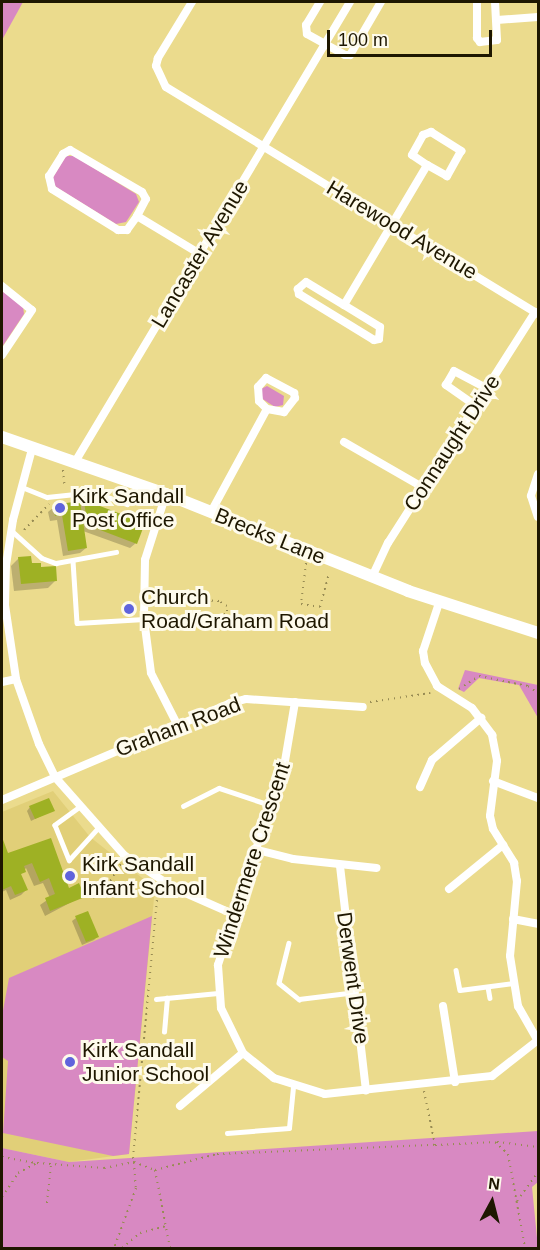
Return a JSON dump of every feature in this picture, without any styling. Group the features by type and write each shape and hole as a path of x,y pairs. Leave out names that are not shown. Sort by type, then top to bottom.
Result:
{"street":[{"name":"Harewood Avenue","path":"192,2 158,58 156,66 162,83 537,313"},
{"path":"320,2 305,30 325,44 350,55 381,2"},
{"name":"Lancaster Avenue","path":"75,462 350,2"},
{"path":"477,2 477,41 497,40 495,2"},
{"path":"497,20 538,17"},
{"path":"426,132 461,151 447,176 427,165 412,154 426,132"},
{"path":"70,150 142,192 146,199 137,216 123,232 51,189 50,176 63,154 70,150"},
{"path":"344,305 427,165"},
{"path":"137,216 200,254"},
{"path":"306,282 344,305 380,327 379,339 374,340 299,294 298,289 306,282"},
{"path":"2,286 32,310 2,356"},
{"name":"Connaught Drive","path":"372,577 388,543 537,313"},
{"path":"476,406 446,385 454,371 488,388"},
{"path":"261,380 280,382 294,393 295,398 284,412 267,409 257,395 261,380"},
{"path":"211,512 267,409"},
{"name":"Brecks Lane","path":"2,437 166,494 372,577 538,633"},
{"path":"344,442 424,488"},
{"path":"32,449 22,487 15,534 4,565 7,634 16,679 55,777 124,855 158,879 233,914"},
{"path":"538,474 531,496 538,517"},
{"path":"166,494 145,560 144,619 151,673 178,726"},
{"path":"440,600 423,651 428,672 443,690 481,718 495,747 490,816 516,872 510,956 522,1018 538,1040"},
{"path":"2,682 16,679"},
{"name":"Graham Road","path":"2,800 246,699 363,707"},
{"name":"Windermere Crescent","path":"295,702 285,761 254,849 218,965 218,993 221,1008 243,1053 273,1078 315,1094 455,1082 492,1076 538,1040"},
{"path":"420,787 432,760 481,718"},
{"path":"493,781 538,798"},
{"path":"449,889 503,845"},
{"path":"254,849 340,866 377,868"},
{"name":"Derwent Drive","path":"340,866 366,1090"},
{"path":"513,919 538,924"},
{"path":"443,1006 455,1082"},
{"path":"180,1106 243,1053"}],"lane":[{"path":"22,487 47,497 94,492 127,504 146,487"},
{"path":"15,534 47,560 73,561 117,552"},
{"path":"73,561 77,623 144,619"},
{"path":"183,806 219,788 270,805"},
{"path":"80,807 55,825 69,860 98,828"},
{"path":"289,943 279,983 298,999 356,992"},
{"path":"456,970 460,990 514,983"},
{"path":"488,987 490,998"},
{"path":"156,999 218,993"},
{"path":"164,1032 167,998"},
{"path":"227,1133 289,1128 293,1087"}],"path":[{"path":"62,458 66,494"},
{"path":"15,534 56,496"},
{"path":"308,551 301,604 320,607 332,561"},
{"path":"143,596 219,601 227,606 224,615 145,630"},
{"path":"363,707 371,702 462,688 479,676 528,686 538,693"},
{"path":"93,898 110,882 124,855"},
{"path":"114,1248 136,1188 134,1162 158,879"},
{"path":"423,1085 435,1145"},
{"path":"495,1142 508,1154 525,1248"},
{"path":"2,1157 51,1165 104,1168 134,1162 155,1170 217,1154 495,1142 538,1147"},
{"path":"2,1197 18,1173 37,1163"},
{"path":"47,1203 51,1165"},
{"path":"155,1170 170,1248"},
{"path":"517,1201 538,1172"},
{"path":"122,1248 140,1233 165,1226"}],"shaded area":[{"path":"2,2 23,2 2,40"},
{"path":"66,156 74,156 136,194 139,202 126,222 116,224 56,187 52,179"},
{"path":"2,291 23,306 24,314 2,347"},
{"path":"267,386 284,396 283,405 275,407 261,398 261,389"},
{"path":"465,670 538,685 538,718 519,685 479,678 464,692 458,689"},
{"name":"Kirk Sandall Junior School","path":"53,791 90,837 155,888 129,1154 69,1162 2,1148 2,812"},
{"name":"Kirk Sandall Junior School","path":"152,916 129,1154 113,1156 3,1133 8,1061 2,1057 2,1016 9,978"},
{"path":"538,1131 538,1182 532,1187 538,1248 2,1248 2,1148 69,1162"}],"building":[{"path":"84,500 145,523 137,544 87,525"},
{"path":"80,501 87,548 68,551 62,515 55,516 53,505"},
{"path":"31,556 32,563 41,563 41,567 56,566 57,581 21,584 18,557"},
{"path":"49,798 55,811 35,819 29,806"},
{"path":"2,837 8,853 51,838 69,888 79,883 85,897 50,911 45,898 55,894 49,878 40,882 32,863 24,866 26,872 21,874 28,890 15,895 11,886 2,890"},
{"path":"88,911 99,937 86,942 75,916"}],"place":[{"name":"Kirk Sandall Post Office","path":"60,508"},
{"name":"Church Road/Graham Road","path":"129,609"},
{"name":"Kirk Sandall Infant School","path":"70,876"},
{"name":"Kirk Sandall Junior School","path":"70,1062"}]}
